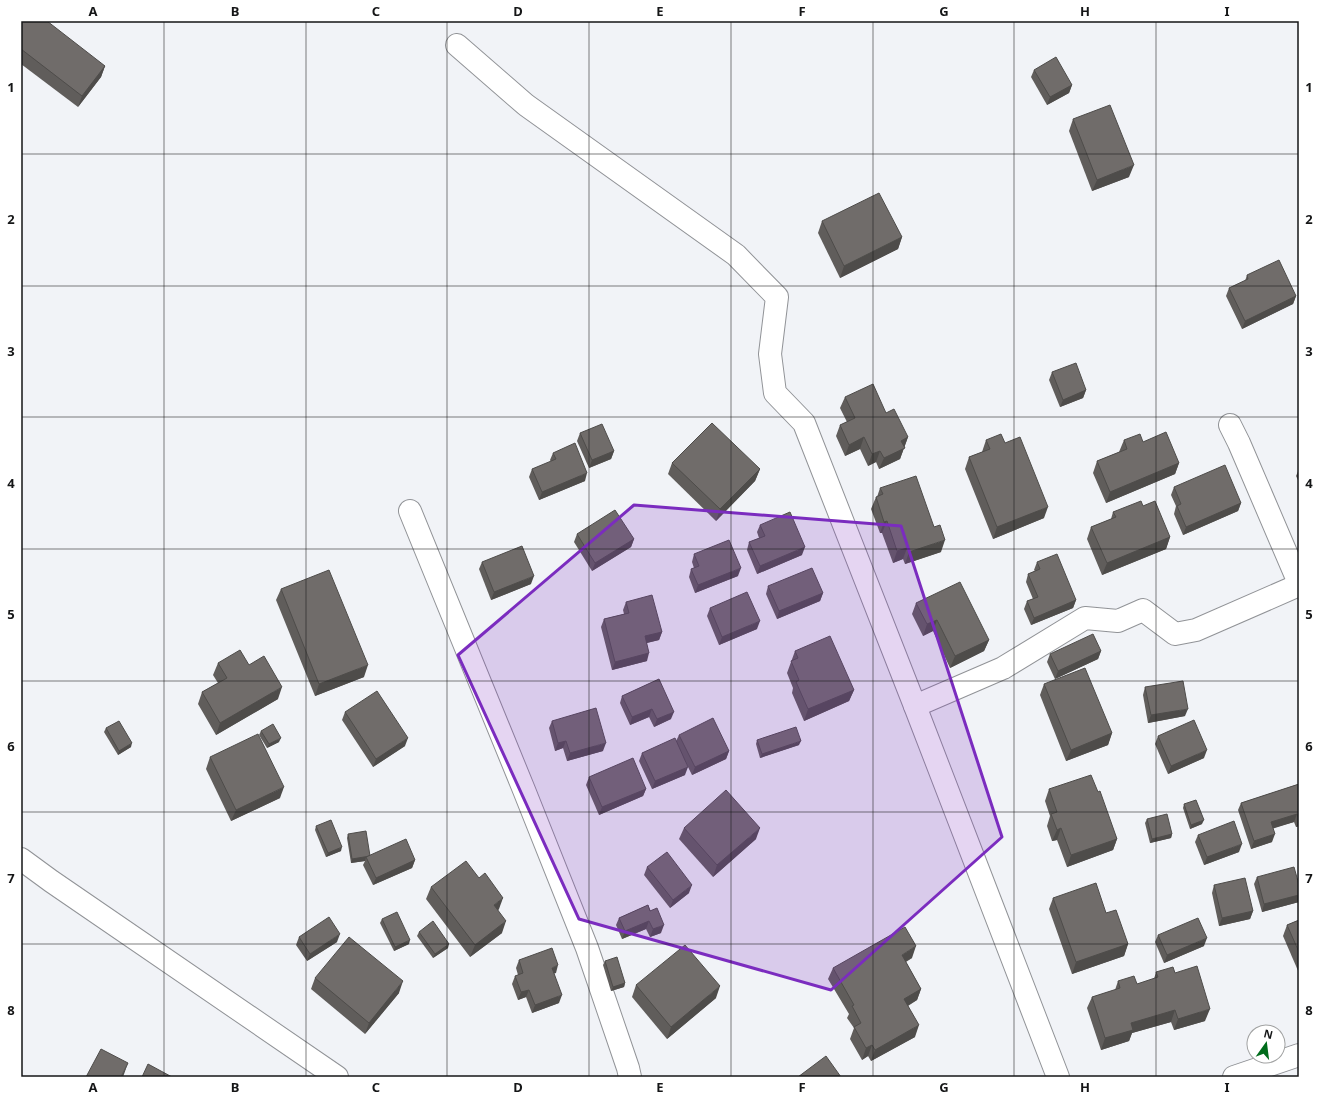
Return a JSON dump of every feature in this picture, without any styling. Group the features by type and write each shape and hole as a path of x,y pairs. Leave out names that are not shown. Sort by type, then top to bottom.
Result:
{"street":[{"path":"457,45 526,105 736,255 777,296 770,354 775,393 804,423 1058,1077"},
{"path":"915,706 1003,668 1085,618 1118,621 1143,610 1175,634 1196,630 1299,584 1230,425"},
{"path":"410,511 587,948 630,1077"},
{"path":"21,859 58,886 337,1077"},
{"path":"1234,1077 1299,1055"}],"highlighted area":[{"path":"634,505 901,526 1002,837 831,990 579,919 458,655"}],"building":[{"path":"21,21 47,21 105,66 82,96 21,49"},
{"path":"1056,57 1072,85 1050,97 1034,70"},
{"path":"1110,105 1134,165 1097,180 1073,119"},
{"path":"879,193 902,237 844,266 822,221"},
{"path":"1279,260 1296,296 1245,321 1229,288 1248,279 1247,275"},
{"path":"1076,363 1086,390 1063,400 1052,372"},
{"path":"873,384 886,413 894,409 908,437 901,441 905,448 884,458 880,451 872,454 864,437 849,445 840,425 855,418 845,397"},
{"path":"712,423 760,469 720,509 672,463"},
{"path":"602,424 614,451 592,460 580,433"},
{"path":"1166,432 1179,463 1110,492 1097,461 1127,449 1124,440 1140,434 1143,442"},
{"path":"1001,434 1005,443 1020,437 1048,507 997,527 969,457 990,449 986,440"},
{"path":"575,443 587,473 542,492 532,469 556,459 553,453"},
{"path":"1225,465 1241,503 1186,527 1177,506 1181,504 1174,487"},
{"path":"916,476 934,527 940,525 945,540 909,552 907,548 897,551 887,521 884,522 876,497 883,494 880,488"},
{"path":"1141,501 1143,506 1155,501 1170,537 1107,563 1091,527 1116,517 1113,512"},
{"path":"615,510 634,539 595,563 577,534"},
{"path":"790,512 805,547 760,566 749,542 765,536 760,525"},
{"path":"729,540 741,568 698,585 691,569 699,566 694,554"},
{"path":"522,546 534,576 494,592 482,562"},
{"path":"1057,554 1076,600 1034,618 1027,601 1038,597 1028,574 1040,569 1037,562"},
{"path":"812,568 823,593 779,611 768,586"},
{"path":"329,570 368,665 319,684 281,589"},
{"path":"960,582 989,640 955,656 937,620 927,624 916,603"},
{"path":"747,592 760,621 722,637 710,608"},
{"path":"652,595 662,632 645,636 649,653 615,662 604,619 629,613 626,602"},
{"path":"1093,634 1101,651 1058,671 1050,654"},
{"path":"830,636 854,690 808,709 796,682 799,680 791,661 798,658 795,651"},
{"path":"240,650 249,665 264,656 282,687 220,723 202,692 227,678 218,663"},
{"path":"1085,668 1112,733 1071,750 1044,684"},
{"path":"659,679 674,712 657,719 652,709 632,717 622,696"},
{"path":"1183,681 1188,709 1151,715 1145,687"},
{"path":"377,691 408,738 376,759 345,712"},
{"path":"596,708 606,743 570,753 566,741 558,743 552,721"},
{"path":"713,718 729,751 695,767 679,735"},
{"path":"1194,720 1207,750 1171,766 1158,736"},
{"path":"119,721 132,743 119,751 106,728"},
{"path":"273,724 281,738 269,744 261,731"},
{"path":"796,727 801,741 762,754 757,740"},
{"path":"258,734 284,787 236,810 210,757"},
{"path":"675,738 688,767 655,781 642,753"},
{"path":"633,758 646,789 602,807 589,777"},
{"path":"1091,775 1098,792 1100,791 1117,839 1071,855 1061,828 1057,830 1051,814 1057,812 1049,789"},
{"path":"1299,784 1299,819 1297,814 1271,822 1275,834 1254,841 1241,803"},
{"path":"726,790 760,828 717,865 684,828"},
{"path":"1196,800 1204,820 1191,825 1184,804"},
{"path":"1167,814 1172,834 1152,839 1147,819"},
{"path":"331,820 342,847 328,853 316,826"},
{"path":"1234,821 1242,844 1207,857 1198,835"},
{"path":"366,831 370,856 352,859 348,834"},
{"path":"406,839 415,860 376,878 366,857"},
{"path":"667,852 692,885 673,900 647,867"},
{"path":"466,861 479,878 485,873 503,898 494,905 506,921 475,945 431,887"},
{"path":"1294,867 1299,885 1299,895 1264,904 1257,877"},
{"path":"1245,878 1253,911 1222,918 1214,885"},
{"path":"1096,883 1106,913 1116,910 1128,944 1076,962 1053,898"},
{"path":"648,905 650,911 657,908 664,925 653,929 649,921 625,931 619,918"},
{"path":"397,912 410,940 395,947 382,919"},
{"path":"329,917 340,934 310,954 299,937"},
{"path":"1198,918 1207,938 1167,955 1158,935"},
{"path":"1299,920 1299,952 1287,925"},
{"path":"433,921 449,944 435,954 419,932"},
{"path":"905,927 916,946 902,955 921,989 904,999 919,1025 875,1050 872,1045 866,1048 854,1027 861,1023 852,1006 854,1005 833,968"},
{"path":"349,937 403,981 369,1023 315,978"},
{"path":"685,945 720,986 671,1027 636,985"},
{"path":"552,948 558,965 552,968 562,995 535,1005 529,990 521,992 515,976 523,973 519,960"},
{"path":"617,957 625,983 613,987 605,961"},
{"path":"1197,966 1210,1009 1178,1019 1175,1010 1131,1023 1133,1030 1105,1038 1092,997 1120,988 1118,981 1134,976 1137,984 1158,977 1156,972 1173,967 1175,973"},
{"path":"101,1049 128,1063 121,1077 86,1077"},
{"path":"826,1056 841,1077 798,1077"},
{"path":"148,1064 172,1077 142,1077"}]}
